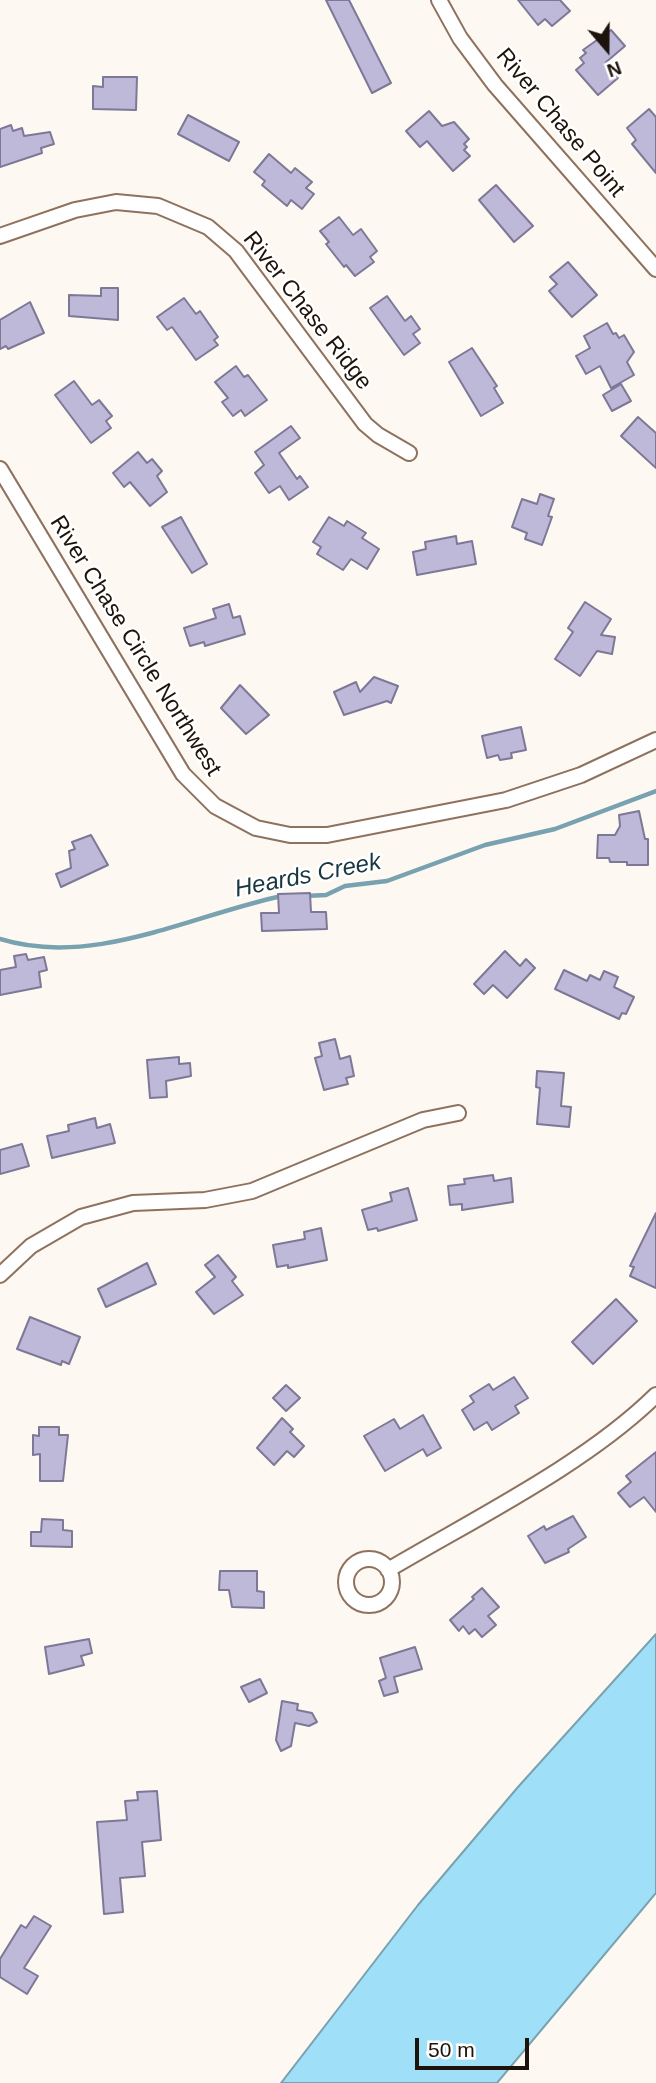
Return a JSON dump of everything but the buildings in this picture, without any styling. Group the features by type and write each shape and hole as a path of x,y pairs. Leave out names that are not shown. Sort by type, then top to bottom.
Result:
{"street":[{"name":"River Chase Point","path":"439,0 460,38 495,85 656,269"},
{"name":"River Chase Ridge","path":"0,236 75,210 116,202 158,206 208,227 236,251 365,424 409,453"},
{"name":"River Chase Circle Northwest","path":"0,469 183,774 215,806 257,828 290,835 327,835 506,800 581,775 656,740"},
{"path":"0,1275 31,1246 81,1217 133,1203 205,1200 252,1191 423,1120 458,1113"},
{"path":"388,1570 580,1455 656,1395"}],"water":[{"path":"656,1634 656,1893 497,2083 281,2083 418,1905 518,1787"}],"waterway":[{"name":"Heards Creek","path":"305,896 326,895 345,886 387,881 485,845 555,829 656,791"},
{"name":"Heards Creek","path":"0,939 35,946 71,947 106,943 142,936 282,896"}]}
